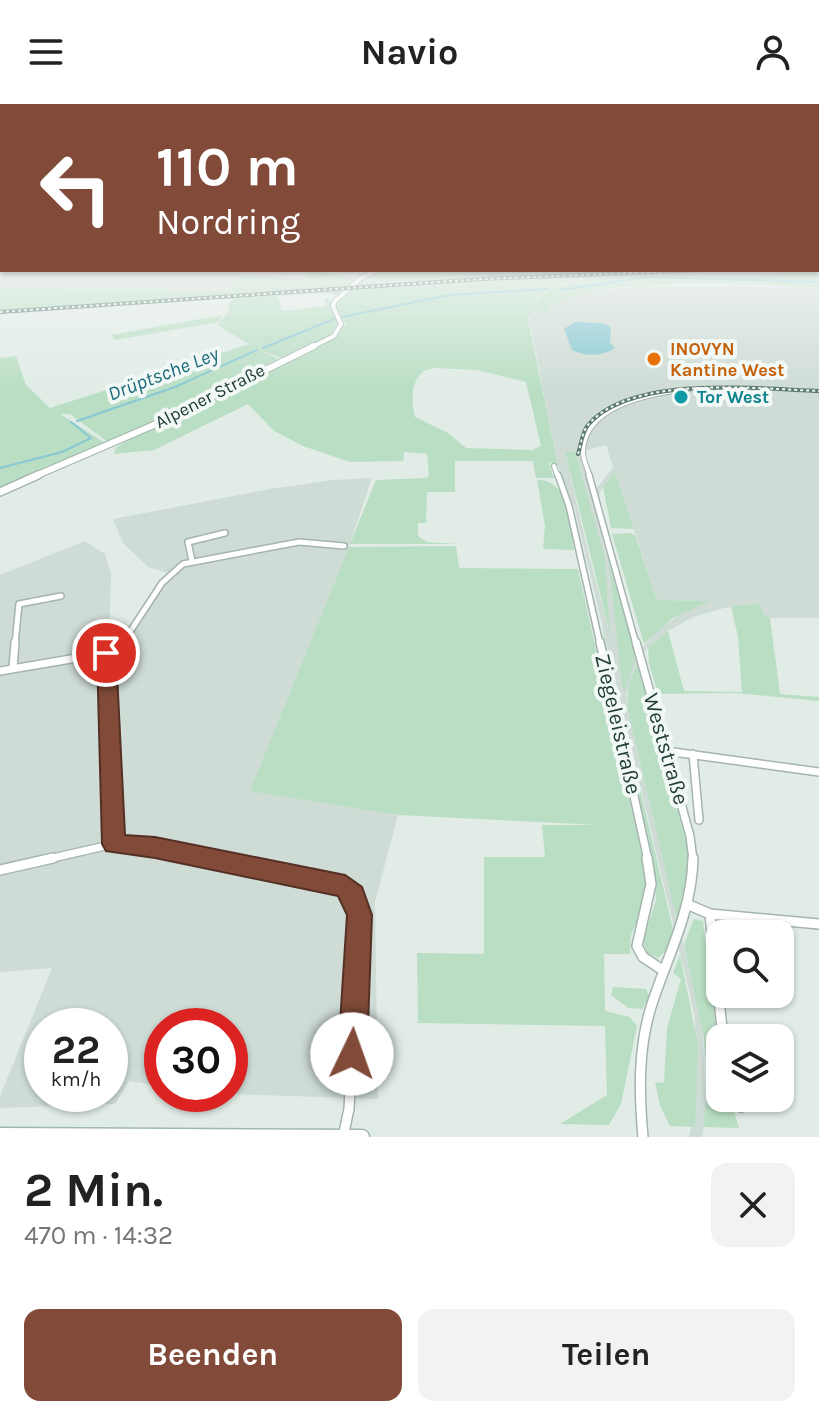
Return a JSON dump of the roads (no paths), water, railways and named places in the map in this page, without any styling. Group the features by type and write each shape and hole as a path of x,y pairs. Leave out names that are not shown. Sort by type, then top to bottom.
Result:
{"main road":[{"path":"0,1135 362,1137"}],"street":[{"name":"Alpener Straße","path":"0,492 156,424 334,336 341,324 333,306 342,295"},
{"name":"Weststraße","path":"643,1137 640,1102 642,1053 650,1010 689,905 695,875 693,850 583,453 585,440 594,423 618,407 647,397 690,391"},
{"name":"Ziegeleistraße","path":"554,466 569,506 645,841 651,884 637,946 643,957 664,971"},
{"path":"192,561 188,542 225,533"},
{"path":"109,657 126,643 168,572 192,561 299,542 344,546"},
{"path":"13,668 19,604 61,596"},
{"path":"0,671 96,654 106,653 109,657 114,844"},
{"path":"666,751 819,772"},
{"path":"693,754 699,820"},
{"path":"0,870 114,844 134,844 345,886 353,895 359,915 349,1109 344,1136"},
{"path":"689,905 710,914 819,924"},
{"path":"710,914 722,1024"}],"water":[{"path":"575,322 601,323 611,327 610,343 615,348 594,355 572,350 564,329"}],"waterway":[{"name":"Drüptsche Ley","path":"342,317 448,295"},
{"name":"Drüptsche Ley","path":"263,348 334,319"},
{"name":"Drüptsche Ley","path":"77,421 175,387 257,350"},
{"name":"Drüptsche Ley","path":"0,468 62,452 91,438 71,422"}],"railway":[{"path":"0,312 245,295"},
{"path":"578,454 588,425 608,409 634,398 697,388 819,391"}],"place":[{"name":"INOVYN Kantine West","path":"654,359"},
{"name":"Tor West","path":"681,397"}]}
